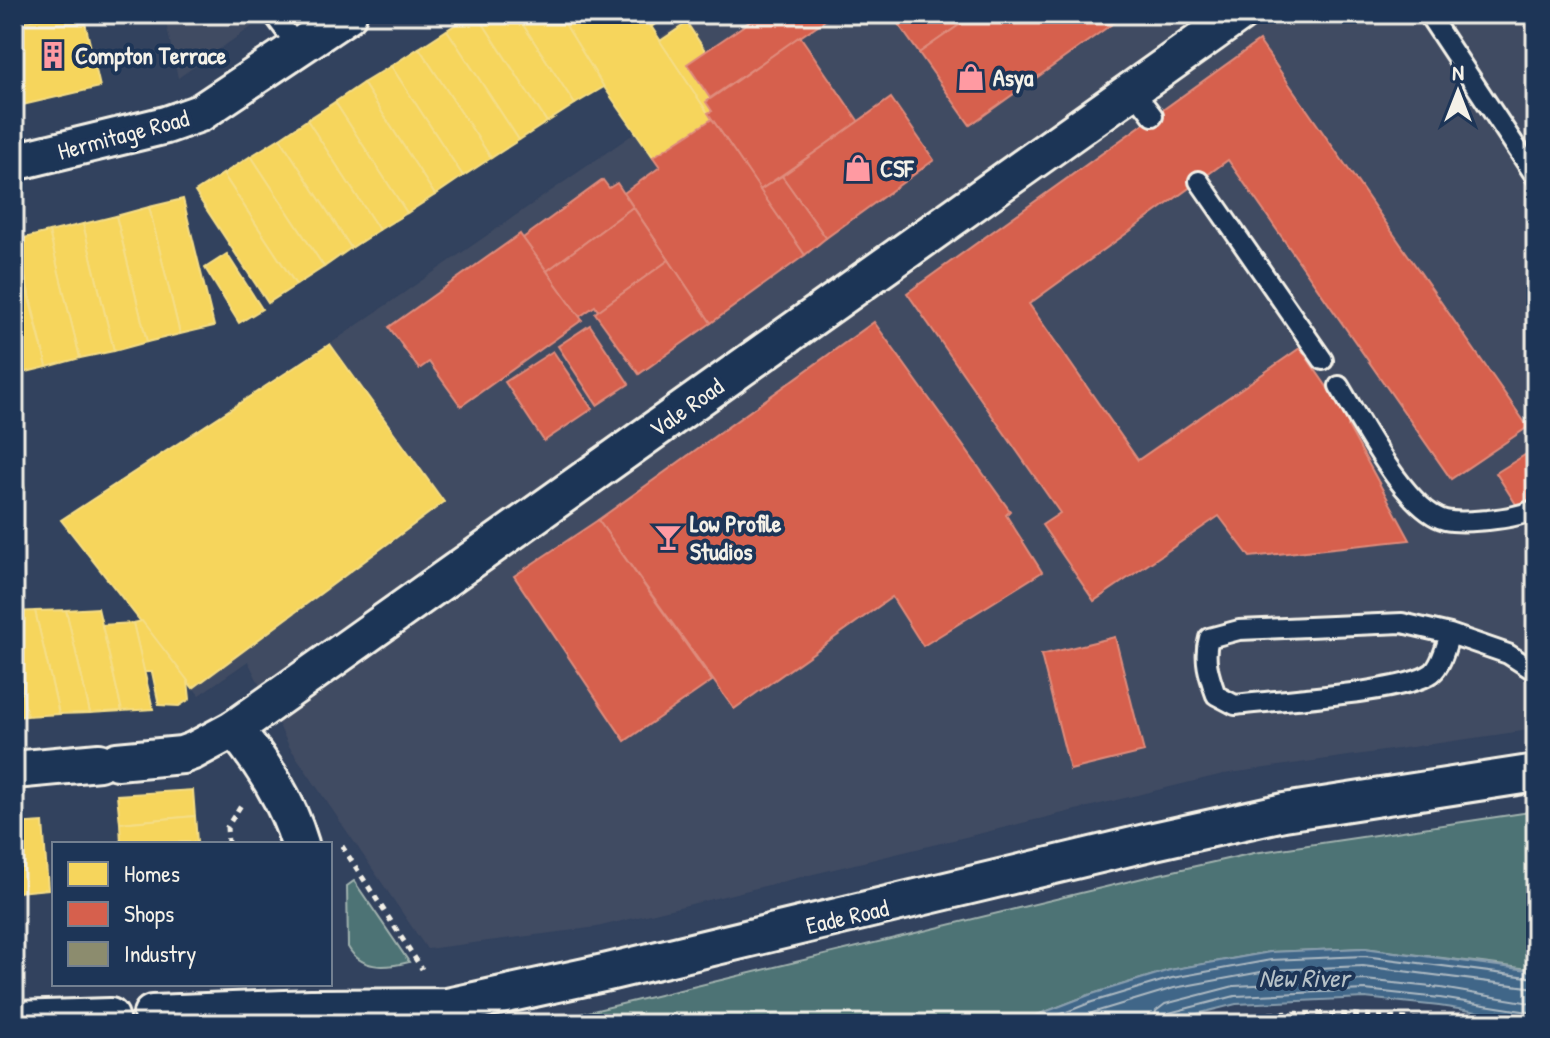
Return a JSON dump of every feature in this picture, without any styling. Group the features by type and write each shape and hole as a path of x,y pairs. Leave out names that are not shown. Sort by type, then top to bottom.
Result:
{"street":[{"name":"Hermitage Road","path":"14,162 200,113 348,14"},
{"name":"Vale Road","path":"14,770 182,755 234,729 1143,103 1239,14"},
{"path":"234,729 250,747 289,815 299,842"},
{"name":"Eade Road","path":"152,1014 312,996 447,1007 608,972 1284,812 1536,773"},
{"path":"14,1020 110,1017"}],"lane":[{"path":"273,14 298,47"},
{"path":"1428,14 1536,177"},
{"path":"1199,181 1323,360"},
{"path":"1339,386 1394,476 1421,506 1443,520 1468,522 1517,517 1536,509"},
{"path":"1450,634 1436,670 1419,681 1393,686 1235,705 1216,695 1208,672 1206,649 1209,638 1239,630 1402,623 1450,634 1508,654 1536,672"}],"path":[{"path":"228,842 227,827 247,795"},
{"path":"342,846 424,972"},
{"path":"1198,1024 1228,1017 1301,1013 1473,1024"}],"shaded area":[{"path":"164,14 270,14 178,78"},
{"path":"694,14 1536,14 1536,729 1223,774 597,927 427,949 289,746 248,661 199,695 61,520 330,344 697,90 661,37"}],"green space":[{"path":"1536,811 1536,970 1364,948 1270,952 1170,970 1089,995 1014,1024 539,1024 1254,853"},
{"path":"354,881 409,962 375,965 360,960 348,947 347,886"}],"water":[{"name":"New River","path":"1364,948 1536,971 1536,1021 1365,998 1236,1004 1157,1024 1014,1024 1089,995 1170,970 1270,952"}],"building: Homes":[{"name":"Compton Terrace","path":"58,14 83,14 100,87 14,107 14,24"},
{"path":"471,14 477,14 547,122 519,140 447,30"},
{"path":"477,14 516,14 575,104 547,122"},
{"path":"516,14 559,14 604,87 575,104"},
{"path":"559,14 643,14 712,119 653,157 604,87"},
{"path":"643,14 669,14 651,27"},
{"path":"687,23 706,52 687,64 710,98 706,102 712,111 708,113 660,41"},
{"path":"447,30 519,140 491,158 419,48"},
{"path":"419,48 491,158 463,176 391,66"},
{"path":"391,66 463,176 435,195 363,83"},
{"path":"363,83 435,195 407,213 335,102"},
{"path":"335,102 407,213 379,230 307,120"},
{"path":"307,120 379,230 351,248 280,138"},
{"path":"280,138 351,248 324,267 251,156"},
{"path":"251,156 324,267 296,285 223,174"},
{"path":"223,174 296,285 268,303 195,192"},
{"path":"183,199 214,326 180,334 149,207"},
{"path":"149,207 180,334 147,342 116,216"},
{"path":"116,216 147,342 114,351 83,224"},
{"path":"83,224 114,351 80,358 49,232"},
{"path":"49,232 80,358 47,367 16,240"},
{"path":"14,240 47,367 14,375"},
{"path":"227,254 262,309 239,323 205,268"},
{"path":"330,344 444,502 193,688 61,520"},
{"path":"98,608 122,711 90,713 66,610"},
{"path":"66,610 90,713 59,714 35,611"},
{"path":"35,611 59,714 27,716 14,658 14,612"},
{"path":"142,621 188,681 190,699 179,706 159,705 152,672 144,672 133,623"},
{"path":"133,623 153,709 122,711 102,625"},
{"path":"14,658 27,716 14,717"},
{"path":"193,790 195,816 120,823 117,795"},
{"path":"195,816 197,842 121,842 120,823"},
{"path":"43,822 48,889 18,892 14,824"},
{"path":"14,838 18,892 14,892"}],"building: Shops":[{"path":"761,14 834,14 710,98 687,64"},
{"path":"891,14 975,14 919,53"},
{"path":"975,14 1126,14 970,125 919,53"},
{"path":"800,36 859,122 760,190 708,113 712,111 706,102"},
{"path":"1259,41 1528,427 1451,479 1228,160 1029,304 1138,460 1300,348 1352,423 1348,426 1410,540 1250,557 1219,516 1094,601 1042,525 1060,513 907,293"},
{"name":"CSF","path":"891,98 934,160 826,238 782,176"},
{"path":"712,119 805,255 711,323 624,193 660,167 653,157"},
{"path":"782,176 826,238 805,255 760,190"},
{"path":"603,180 609,188 617,183 633,207 547,271 523,238"},
{"path":"633,207 669,260 598,311 595,306 579,317 547,271"},
{"path":"520,234 582,320 461,406 429,362 419,369 389,327"},
{"path":"669,260 711,323 639,374 595,313"},
{"path":"874,322 1010,511 1006,515 1042,572 923,646 892,597 734,709 598,520"},
{"path":"590,325 629,384 597,405 558,346"},
{"path":"553,351 592,409 544,441 505,382"},
{"path":"1536,448 1536,499 1519,509 1496,473"},
{"path":"598,520 712,681 625,741 514,576"},
{"path":"1115,637 1144,752 1070,770 1041,655"}],"building: Industry":[{"path":"14,444 25,490 14,492"}],"place":[{"name":"Compton Terrace","path":"53,55"},
{"name":"Asya","path":"971,77"},
{"name":"CSF","path":"858,168"},
{"name":"Low Profile Studios","path":"668,537"}]}
